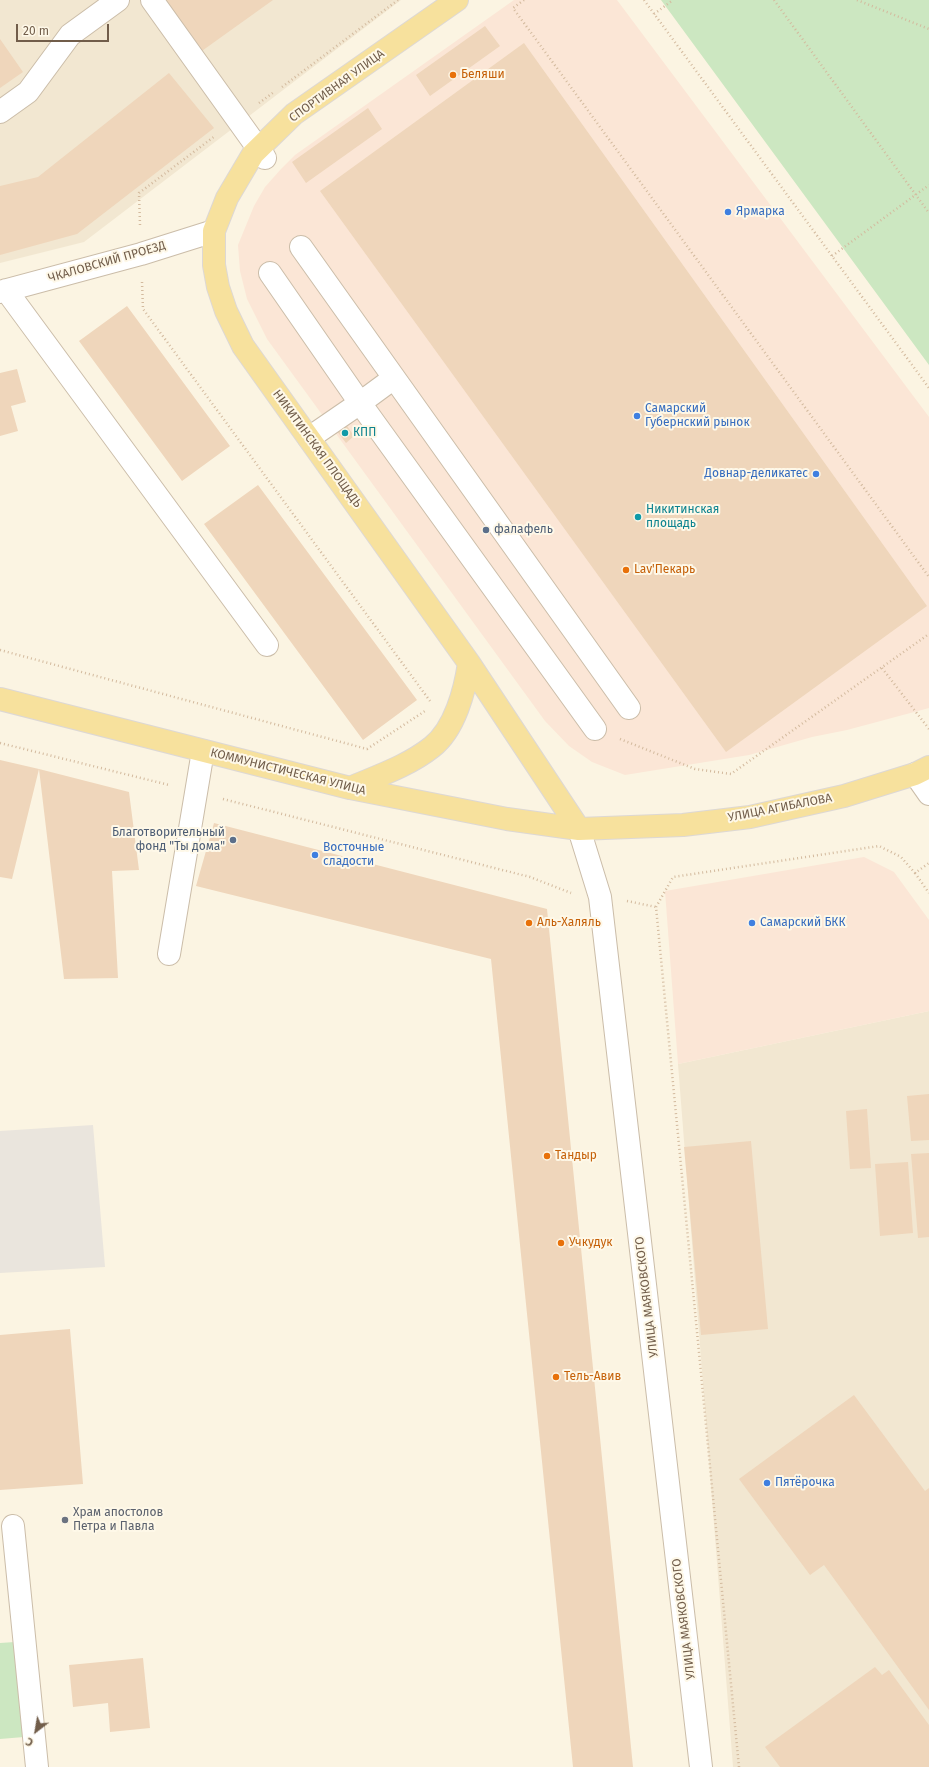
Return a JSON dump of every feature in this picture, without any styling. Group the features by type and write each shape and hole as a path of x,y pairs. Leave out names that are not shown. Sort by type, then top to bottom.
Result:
{"main road":[{"name":"СПОРТИВНАЯ УЛИЦА","path":"214,232 227,198 253,154 262,154 294,114 457,0"},
{"name":"НИКИТИНСКАЯ ПЛОЩАДЬ","path":"214,232 214,265 218,287 226,311 243,346 470,663 579,829"},
{"path":"350,788 406,764 433,746 449,728 466,688 470,663"},
{"name":"КОММУНИСТИЧЕСКАЯ УЛИЦА","path":"0,699 350,788 507,819 579,829"},
{"name":"УЛИЦА АГИБАЛОВА","path":"579,829 682,824 750,816 844,796 922,770"}],"street":[{"path":"0,112 28,92 70,35 118,0"},
{"path":"152,0 262,154"},
{"name":"ЧКАЛОВСКИЙ ПРОЕЗД","path":"3,291 141,254 214,232"},
{"path":"301,247 629,708"},
{"path":"270,273 360,403 595,729"},
{"path":"3,291 267,644"},
{"path":"309,438 394,378"},
{"path":"169,954 202,751"},
{"path":"922,770 929,794"},
{"name":"УЛИЦА МАЯКОВСКОГО","path":"579,829 600,897 701,1767"},
{"path":"13,1526 37,1767"}],"path":[{"path":"524,0 513,8 929,577"},
{"path":"644,0 929,388"},
{"path":"654,14 673,0"},
{"path":"774,0 929,213"},
{"path":"857,0 929,29"},
{"path":"832,256 929,185"},
{"path":"595,729 695,769 731,774 929,634"},
{"path":"882,668 929,729"},
{"path":"0,743 530,877 570,893 656,906"},
{"path":"740,1767 656,906 673,877 879,846 901,857 915,873 929,893"},
{"path":"915,873 929,863"}],"shaded area":[{"path":"0,0 401,0 84,242 0,263"},
{"name":"Никитинская площадь","path":"514,0 617,0 929,417 929,708 847,730 812,737 749,755 625,775 592,762 569,746 545,721 267,339 247,299 240,271 238,245 254,206 265,187 295,155"},
{"path":"864,857 894,872 929,920 929,1011 678,1064 665,891"},
{"path":"929,1011 929,1767 733,1767 678,1064"},
{"path":"93,1125 105,1267 0,1273 0,1131"}],"green space":[{"path":"661,0 929,0 929,365"},
{"path":"15,1642 24,1737 0,1739 0,1643"}],"building":[{"path":"161,0 273,0 199,53"},
{"path":"485,26 500,46 430,96 416,75"},
{"path":"0,39 23,72 0,88"},
{"name":"Самарский Губернский рынок","path":"524,43 927,606 726,752 320,191"},
{"path":"169,73 214,128 77,234 0,255 0,186 38,177"},
{"path":"368,108 382,129 306,183 292,162"},
{"path":"127,306 230,446 182,481 79,341"},
{"path":"17,369 26,402 11,406 18,431 0,436 0,373"},
{"name":"КПП","path":"345,423 354,436 346,443 336,430"},
{"path":"258,485 417,700 363,740 204,524"},
{"path":"0,760 39,769 12,879 0,877"},
{"path":"39,769 129,792 139,870 112,871 118,978 64,979"},
{"path":"214,823 547,909 633,1767 573,1767 491,959 196,886"},
{"path":"929,1094 929,1140 911,1141 907,1096"},
{"path":"867,1109 871,1168 850,1169 846,1111"},
{"path":"751,1141 768,1329 701,1335 684,1147"},
{"path":"929,1153 929,1237 918,1238 911,1154"},
{"path":"908,1162 913,1233 880,1236 875,1164"},
{"path":"70,1329 83,1484 0,1490 0,1335"},
{"path":"854,1395 925,1491 929,1488 929,1710 824,1565 810,1575 739,1479"},
{"path":"143,1658 150,1728 110,1732 108,1703 73,1707 69,1665"},
{"path":"875,1667 882,1675 889,1670 929,1725 929,1767 780,1767 765,1747"}],"place":[{"name":"Беляши","path":"453,75"},
{"name":"Ярмарка","path":"728,212"},
{"name":"Самарский Губернский рынок","path":"637,416"},
{"name":"КПП","path":"345,433"},
{"name":"Довнар-деликатес","path":"816,474"},
{"name":"Никитинская площадь","path":"638,517"},
{"name":"фалафель","path":"486,530"},
{"name":"Lav'Пекарь","path":"626,570"},
{"name":"Благотворительный фонд \"Ты дома\"","path":"233,840"},
{"name":"Восточные сладости","path":"315,855"},
{"name":"Аль-Халяль","path":"529,923"},
{"name":"Самарский БКК","path":"752,923"},
{"name":"Тандыр","path":"547,1156"},
{"name":"Учкудук","path":"561,1243"},
{"name":"Тель-Авив","path":"556,1377"},
{"name":"Пятёрочка","path":"767,1483"},
{"name":"Храм апостолов Петра и Павла","path":"65,1520"}]}
